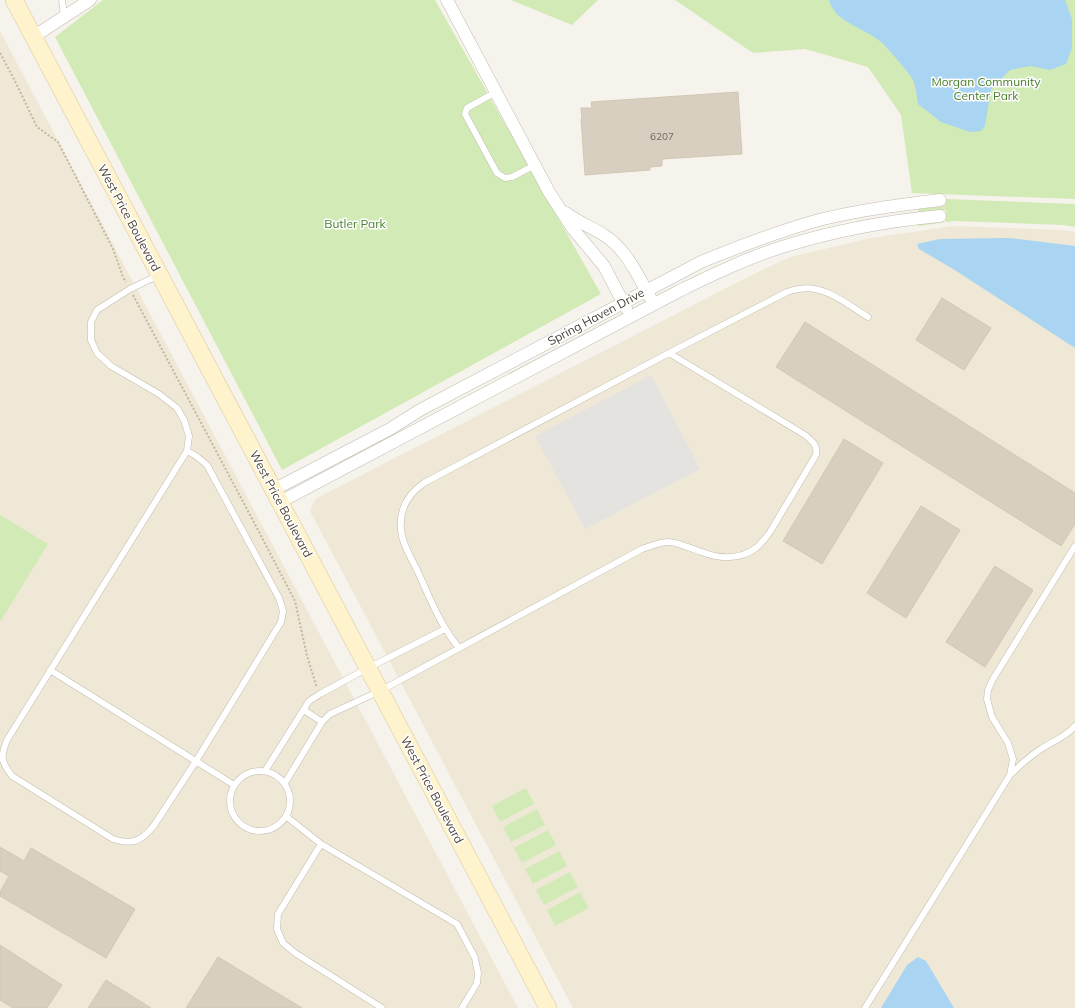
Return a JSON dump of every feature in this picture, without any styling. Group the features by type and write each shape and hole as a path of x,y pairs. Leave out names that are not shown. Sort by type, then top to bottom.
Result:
{"street":[{"name":"West Price Boulevard","path":"14,0 548,1008"},
{"path":"33,37 90,0"},
{"path":"447,0 549,192 573,229 604,266 631,317"},
{"name":"Spring Haven Drive","path":"276,496 420,410 701,262 736,247 820,220 863,210 940,200"},
{"path":"559,207 572,218 604,235 620,249 636,272 654,304"},
{"name":"Spring Haven Drive","path":"276,496 654,304 740,263 781,248 836,232 905,219 940,216"}],"lane":[{"path":"62,0 64,17"},
{"path":"496,92 467,108 465,114 497,173 505,178 535,165"},
{"path":"159,275 130,289 97,310 91,322 91,340 97,352 111,366 159,394 177,408 184,420 189,436 187,451 50,670 7,740 2,751 3,764 12,776 113,840 124,842 134,842 145,836 153,827 196,761 281,622 283,611 279,598 207,465 187,451"},
{"path":"459,648 445,629 402,538 401,519 405,502 416,488 787,292 800,288 824,291 837,297 868,318"},
{"path":"285,783 322,722 330,714 380,691 642,549 658,543 669,542 723,558 744,554 755,548 763,541 770,532 816,455 816,445 805,435 669,353"},
{"path":"1010,775 1013,759 1008,743 992,717 987,699 988,690 993,679 1075,546"},
{"path":"265,771 309,701 368,668 445,629"},
{"path":"50,670 234,785"},
{"path":"304,710 322,722"},
{"path":"865,1008 1010,775 1028,758 1069,733 1075,726"},
{"path":"265,771 276,775 285,783 290,794 291,806 287,817 279,826 268,831 256,832 244,827 236,819 230,809 230,797 234,785 242,776 253,772 265,771"},
{"path":"287,817 321,844 457,924 475,958 478,973 477,983 462,1008"},
{"path":"321,844 278,914 277,929 283,943 295,953 382,1008"}],"path":[{"path":"0,53 37,127 58,142 113,249 123,277 295,601 315,684 320,694"}],"shaded area":[{"path":"0,31 518,1008 0,1008"},
{"path":"954,226 1063,230 1075,232 1075,1008 573,1008 310,511 315,499 752,275 790,257 871,238"},
{"path":"651,375 700,469 585,529 535,436"}],"green space":[{"name":"Butler Park","path":"103,0 435,0 601,294 282,470 55,37"},
{"path":"511,0 598,0 572,25"},
{"name":"Morgan Community Center Park","path":"675,0 1075,0 1075,199 912,193 901,115 868,67 805,49 753,53"},
{"path":"945,199 1075,204 1075,227 1063,225 955,221 918,226 918,224 946,222 946,210 918,212 918,209 945,206"},
{"path":"0,515 48,544 0,622"},
{"path":"526,788 534,804 500,822 492,806"},
{"path":"537,809 545,825 511,842 503,827"},
{"path":"548,830 556,845 522,863 514,848"},
{"path":"559,851 567,866 533,884 525,869"},
{"path":"570,872 578,887 544,905 536,890"},
{"path":"580,892 589,908 555,926 547,910"}],"water":[{"path":"829,0 1065,0 1072,19 1072,48 1066,64 1050,70 1030,66 1010,70 991,89 985,126 981,131 970,132 941,122 918,104 913,80 888,49 874,37 843,19 832,8"},
{"path":"1009,238 1075,246 1075,348 953,269 919,249 917,244 940,239"},
{"path":"918,957 926,961 954,1008 881,1008 907,965"}],"building":[{"path":"738,92 742,154 662,159 662,166 650,167 650,170 585,175 581,108 592,108 591,102"},
{"path":"942,298 991,328 964,370 916,340"},
{"path":"805,322 1075,493 1075,524 1061,546 776,367"},
{"path":"844,439 883,463 822,564 783,541"},
{"path":"921,506 960,530 906,618 867,593"},
{"path":"995,566 1033,590 985,667 946,642"},
{"path":"0,847 24,861 31,848 135,909 106,958 0,896 0,892 9,876 0,871"},
{"path":"0,945 62,985 47,1008 13,1008 0,1000"},
{"path":"218,957 302,1008 186,1008"},
{"path":"106,980 151,1008 88,1008"}]}
